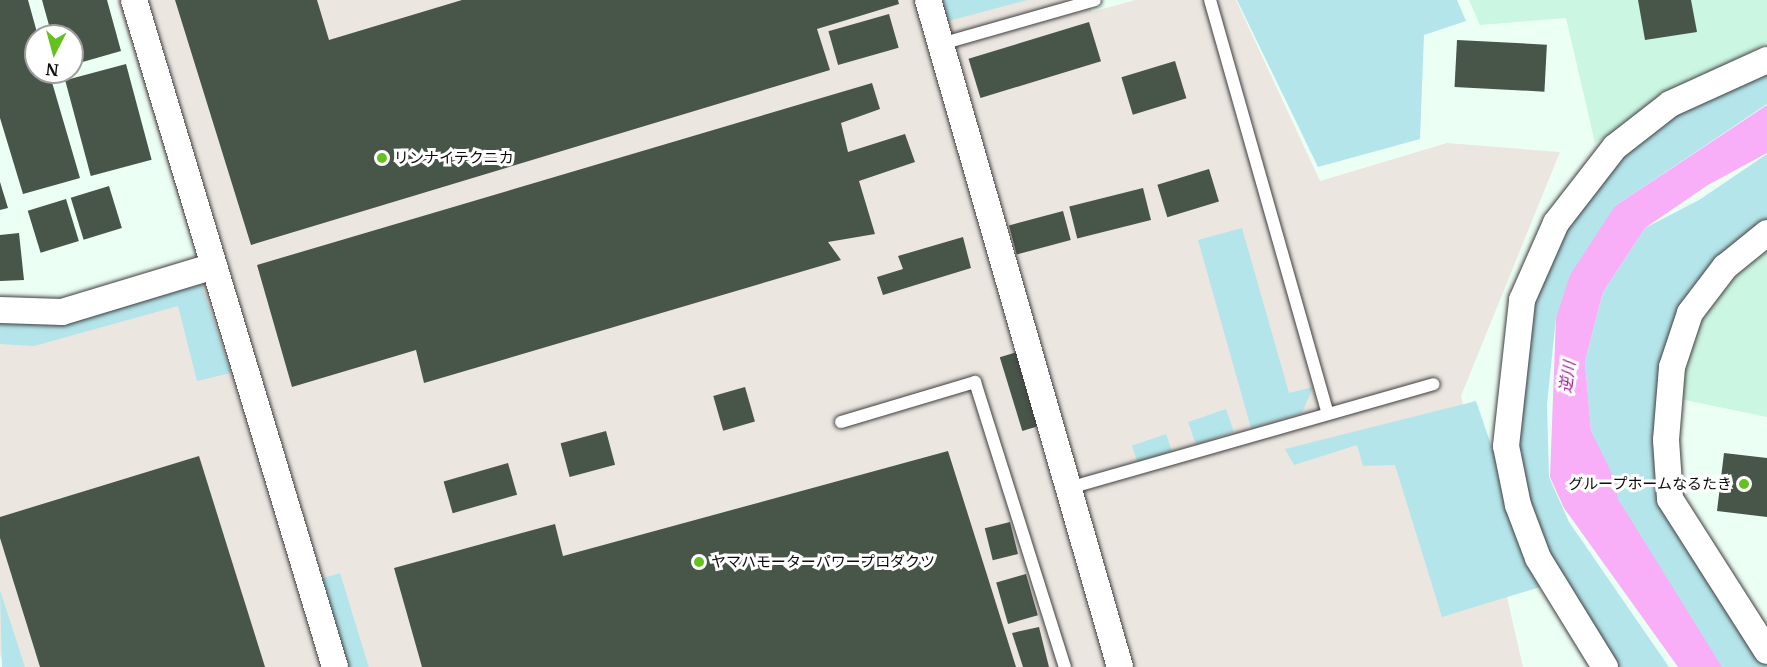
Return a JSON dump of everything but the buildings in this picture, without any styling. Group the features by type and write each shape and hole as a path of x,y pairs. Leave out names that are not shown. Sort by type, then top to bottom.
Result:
{"street":[{"path":"134,0 335,667"},
{"path":"928,0 1120,667"},
{"path":"1605,667 1538,558 1518,505 1506,446 1522,300 1556,223 1615,147 1670,104 1767,60"},
{"path":"1767,233 1725,267 1690,313 1671,367 1666,440 1670,499 1767,651"},
{"path":"0,310 62,312 214,266"}],"lane":[{"path":"941,44 1095,0"},
{"path":"1210,0 1328,414"},
{"path":"841,422 975,382 1065,667"},
{"path":"1069,488 1433,384"}],"shaded area":[{"path":"117,0 1088,0 1092,12 1135,0 1236,0 1320,181 1447,143 1560,152 1461,396 1523,667 4,667 0,654 0,325 61,328 204,282"},
{"path":"933,0 1027,0 941,23"},
{"path":"1237,0 1457,0 1466,21 1424,35 1420,139 1318,167"},
{"path":"1767,67 1767,104 1615,206 1556,318 1547,404 1549,477 1569,522 1669,667 1611,667 1543,559 1510,444 1526,303 1554,237 1625,146 1677,112"},
{"path":"1767,154 1767,222 1690,290 1666,359 1663,498 1767,659 1767,667 1710,667 1618,499 1591,431 1585,361 1603,292 1645,228 1699,200"},
{"path":"1242,228 1289,393 1313,387 1302,413 1251,428 1198,240"},
{"path":"199,277 231,373 197,381 178,306 34,346 0,344 0,316"},
{"path":"1476,401 1540,587 1442,617 1395,465 1363,466 1357,445 1294,465 1285,449"},
{"path":"1226,409 1234,432 1196,445 1188,422"},
{"path":"1166,434 1172,451 1138,463 1132,446"},
{"path":"340,573 369,667 349,667 322,579"},
{"path":"0,590 25,667 2,667"}],"green space":[{"path":"1469,0 1767,0 1767,42 1595,143 1566,18 1480,25"},
{"path":"1767,247 1767,417 1680,399 1679,368 1703,319 1735,271"}],"water":[{"name":"逆川","path":"1767,105 1767,153 1708,185 1645,228 1603,292 1585,361 1591,431 1613,476 1618,499 1722,667 1678,667 1564,508 1550,477 1556,318 1570,275 1615,206"}],"place":[{"name":"リンナイテクニカ","path":"382,158"},
{"name":"グループホームなるたき","path":"1744,484"},
{"name":"ヤマハモーターパワープロダクツ","path":"699,562"}]}
